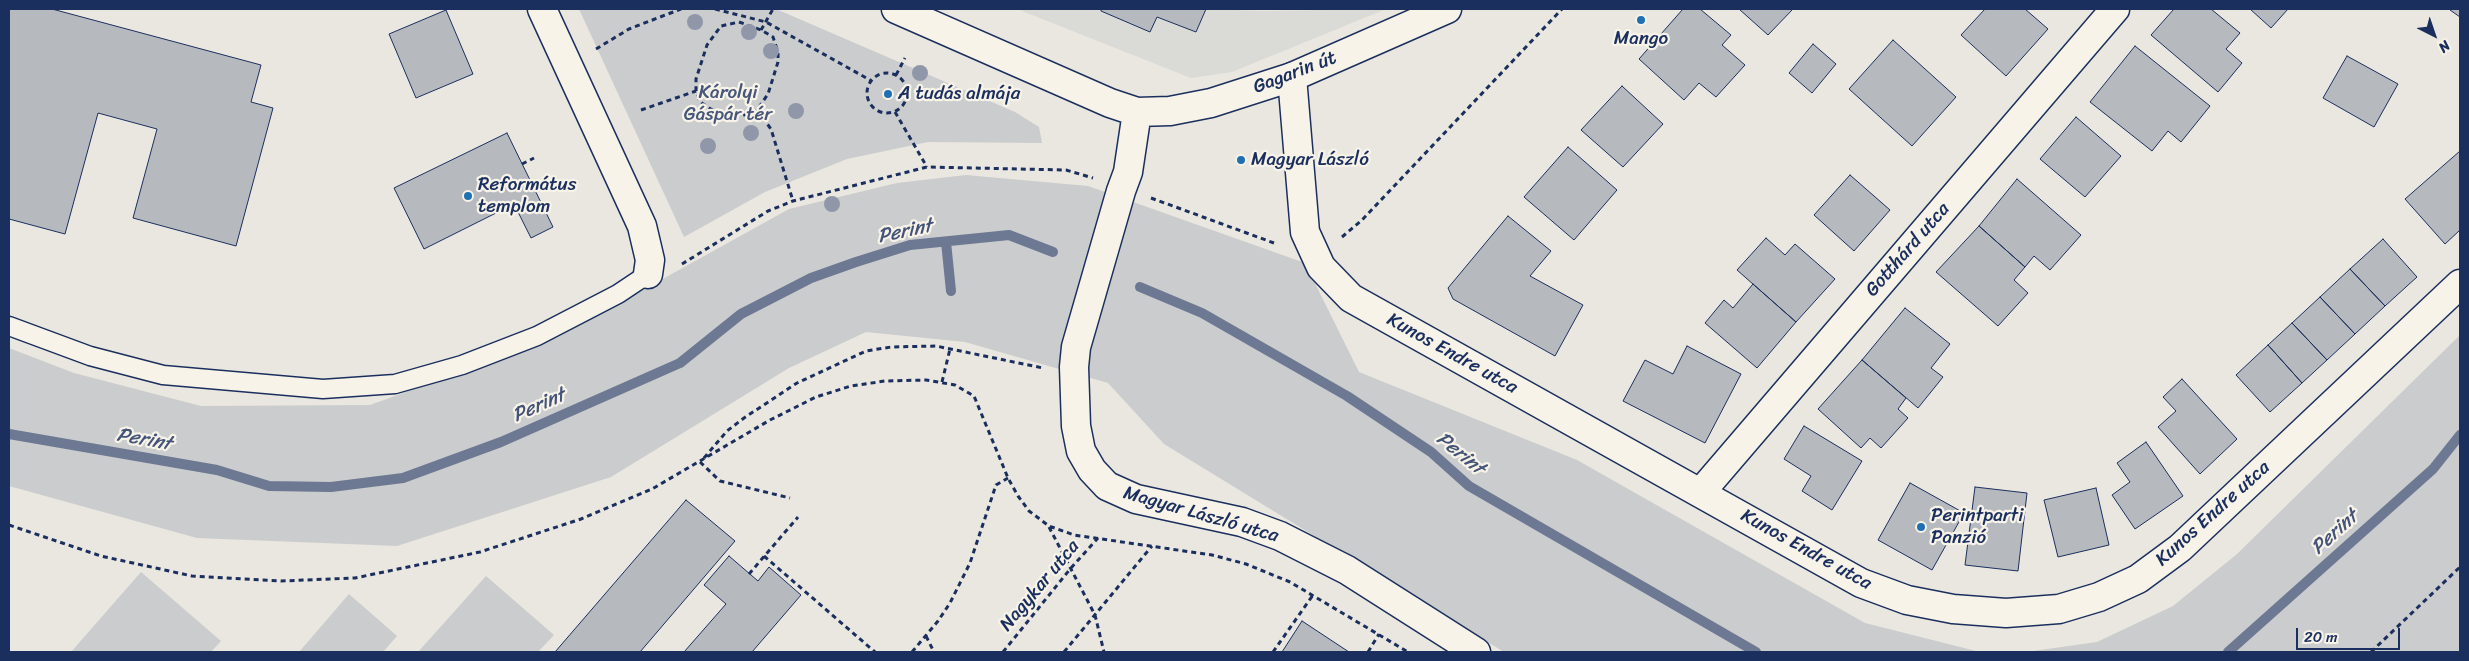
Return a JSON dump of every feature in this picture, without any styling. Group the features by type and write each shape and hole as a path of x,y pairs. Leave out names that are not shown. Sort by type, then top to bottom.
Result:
{"street":[{"path":"542,9 642,226 650,260 648,274"},
{"path":"896,9 1110,103 1137,112"},
{"name":"Gagarin út","path":"1137,112 1178,110 1292,78 1447,9"},
{"name":"Gotthárd utca","path":"1701,492 2116,9"},
{"name":"Kunos Endre utca","path":"1292,78 1305,232 1321,267 1351,298 1861,583 1907,600 1953,610 2006,613 2059,608 2099,597 2138,578 2180,548 2460,284"},
{"name":"Magyar László utca","path":"1137,112 1128,172 1076,347 1074,409 1078,438 1086,460 1107,486 1136,499 1242,522 1280,536 1347,570 1476,652"}],"lane":[{"path":"9,326 90,356 163,375 323,389 395,384 462,365 537,336 618,294 648,274"}],"path":[{"path":"568,66 629,29 681,9"},
{"path":"715,9 766,22 870,80"},
{"path":"761,30 772,9"},
{"path":"648,274 663,275 768,211 794,201 927,167 1066,170 1086,175 1121,191 1151,199 1317,259 1362,220 1562,9"},
{"path":"740,22 761,30 773,37 778,52 778,62 768,94 757,110 747,114 717,113 700,102 696,91 696,79 707,45 721,26 740,22"},
{"path":"896,74 905,58"},
{"path":"884,72 896,74 905,82 908,94 904,105 895,112 883,114 873,109 867,98 870,80 884,72"},
{"path":"641,110 673,97 696,91"},
{"path":"757,110 771,129 794,201"},
{"path":"895,112 927,167"},
{"path":"522,164 534,158"},
{"path":"700,462 727,431 744,418 818,372 877,348 936,346 1074,375"},
{"path":"942,382 950,349"},
{"path":"9,525 101,556 192,576 281,581 355,578 448,560 549,530 652,489 770,420 816,397 851,386 885,381 926,380 942,382 966,390 978,401 1008,478 1029,511 1048,526 1058,531 1212,555 1246,564 1290,582 1408,652"},
{"path":"700,462 720,480 790,498"},
{"path":"912,652 945,612 962,582 996,485 1008,478"},
{"path":"749,574 798,517"},
{"path":"1048,526 1095,615 1104,652"},
{"name":"Nagykar utca","path":"1003,652 1071,568 1098,538"},
{"path":"1064,652 1152,546"},
{"path":"764,556 875,652"},
{"path":"2371,652 2460,566"},
{"path":"1273,652 1313,595"},
{"path":"1368,652 1379,634"},
{"path":"926,636 934,652"}],"shaded area":[{"path":"1017,9 1101,9 1101,11 1157,17 1196,32 1206,9 1264,11 1386,9 1232,72 1191,78"}],"green space":[{"name":"Károlyi Gáspár tér","path":"579,9 776,9 1015,112 1039,127 1042,143 928,142 847,159 765,192 684,237"},
{"path":"966,175 1088,186 1305,263 1359,372 1577,460 1865,623 1980,652 1504,652 1164,444 1108,383 965,342 866,332 789,368 611,477 397,546 197,538 9,486 9,348 74,373 201,406 370,405 558,337 789,209 897,183"},
{"path":"2460,335 2460,652 2026,652 2097,642 2173,606 2237,554"},
{"path":"141,572 221,641 211,652 71,652"},
{"path":"486,576 554,635 538,652 418,652"},
{"path":"349,594 397,636 383,652 299,652"}],"building":[{"path":"9,9 52,9 261,65 251,102 273,108 236,246 133,218 157,129 98,113 65,234 9,219"},
{"path":"1101,9 1206,9 1196,32 1157,17 1150,32 1101,11"},
{"path":"1683,9 1700,9 1731,35 1722,45 1745,65 1716,97 1699,83 1684,100 1639,59"},
{"path":"1739,9 1793,9 1768,35"},
{"path":"1985,9 2025,9 2048,29 2006,76 1961,35"},
{"path":"2174,9 2211,9 2240,33 2226,49 2242,63 2218,92 2151,35"},
{"path":"2250,9 2288,9 2271,28"},
{"path":"2450,9 2460,9 2460,17 2450,10"},
{"path":"446,10 473,74 416,98 389,34"},
{"path":"1893,40 1956,97 1912,146 1849,89"},
{"path":"1813,44 1836,64 1812,93 1789,73"},
{"path":"2135,46 2210,106 2181,142 2168,131 2152,151 2090,102"},
{"path":"2347,56 2398,84 2374,127 2323,98"},
{"path":"1622,86 1663,124 1623,167 1581,130"},
{"path":"2076,117 2121,156 2085,197 2040,159"},
{"name":"Református templom","path":"507,133 553,227 531,238 514,204 424,249 394,188"},
{"path":"1568,147 1617,190 1574,240 1524,197"},
{"path":"2460,151 2460,230 2445,244 2405,199"},
{"path":"1850,175 1890,210 1854,251 1814,215"},
{"path":"2017,179 2081,235 2050,270 2034,256 2025,267 1979,226"},
{"path":"1508,216 1551,251 1530,276 1583,305 1555,356 1453,299 1448,288"},
{"path":"1979,226 2025,267 2014,280 2028,293 1998,326 1936,272"},
{"path":"1766,238 1785,255 1795,244 1835,279 1796,322 1737,270"},
{"path":"2383,239 2417,277 2385,306 2350,269"},
{"path":"2350,269 2385,306 2355,334 2320,297"},
{"path":"1753,284 1796,322 1757,368 1705,323 1724,300 1733,308"},
{"path":"2320,297 2355,334 2327,360 2292,323"},
{"path":"1905,308 1950,344 1931,368 1943,377 1918,408 1862,360"},
{"path":"2292,323 2327,360 2302,383 2268,345"},
{"path":"2268,345 2302,383 2270,412 2236,375"},
{"path":"1687,346 1741,374 1705,443 1623,401 1645,360 1673,374"},
{"path":"1862,360 1906,398 1898,409 1908,418 1881,448 1870,438 1861,448 1818,409"},
{"path":"2182,379 2237,439 2200,474 2158,427 2176,411 2163,397"},
{"path":"1804,426 1862,461 1832,510 1802,491 1811,476 1784,459"},
{"path":"2146,442 2183,496 2135,529 2112,495 2130,482 2117,463"},
{"name":"Perintparti Panzió","path":"1910,483 1964,513 1932,570 1878,540"},
{"path":"1975,487 2027,493 2018,571 1965,565"},
{"path":"2096,488 2109,545 2058,557 2044,500"},
{"path":"686,500 735,541 640,652 555,652"},
{"path":"729,556 758,581 769,567 801,595 752,652 684,652 726,604 704,585"},
{"path":"1302,621 1349,652 1282,652"}],"waterway":[{"name":"Perint","path":"9,434 217,470 269,486 331,487 403,478 501,442 680,363 741,314 811,278 856,262 910,245 1009,235 1053,252"},
{"path":"946,242 951,291"},
{"name":"Perint","path":"1140,287 1202,313 1347,396 1431,452 1469,486 1756,652"},
{"name":"Perint","path":"2228,652 2433,469 2460,435"}],"place":[{"name":"Mango","path":"1641,20"},
{"name":"A tudás almája","path":"888,94"},
{"name":"Magyar László","path":"1241,160"},
{"name":"Református templom","path":"468,196"},
{"name":"Perintparti Panzió","path":"1921,527"}]}
